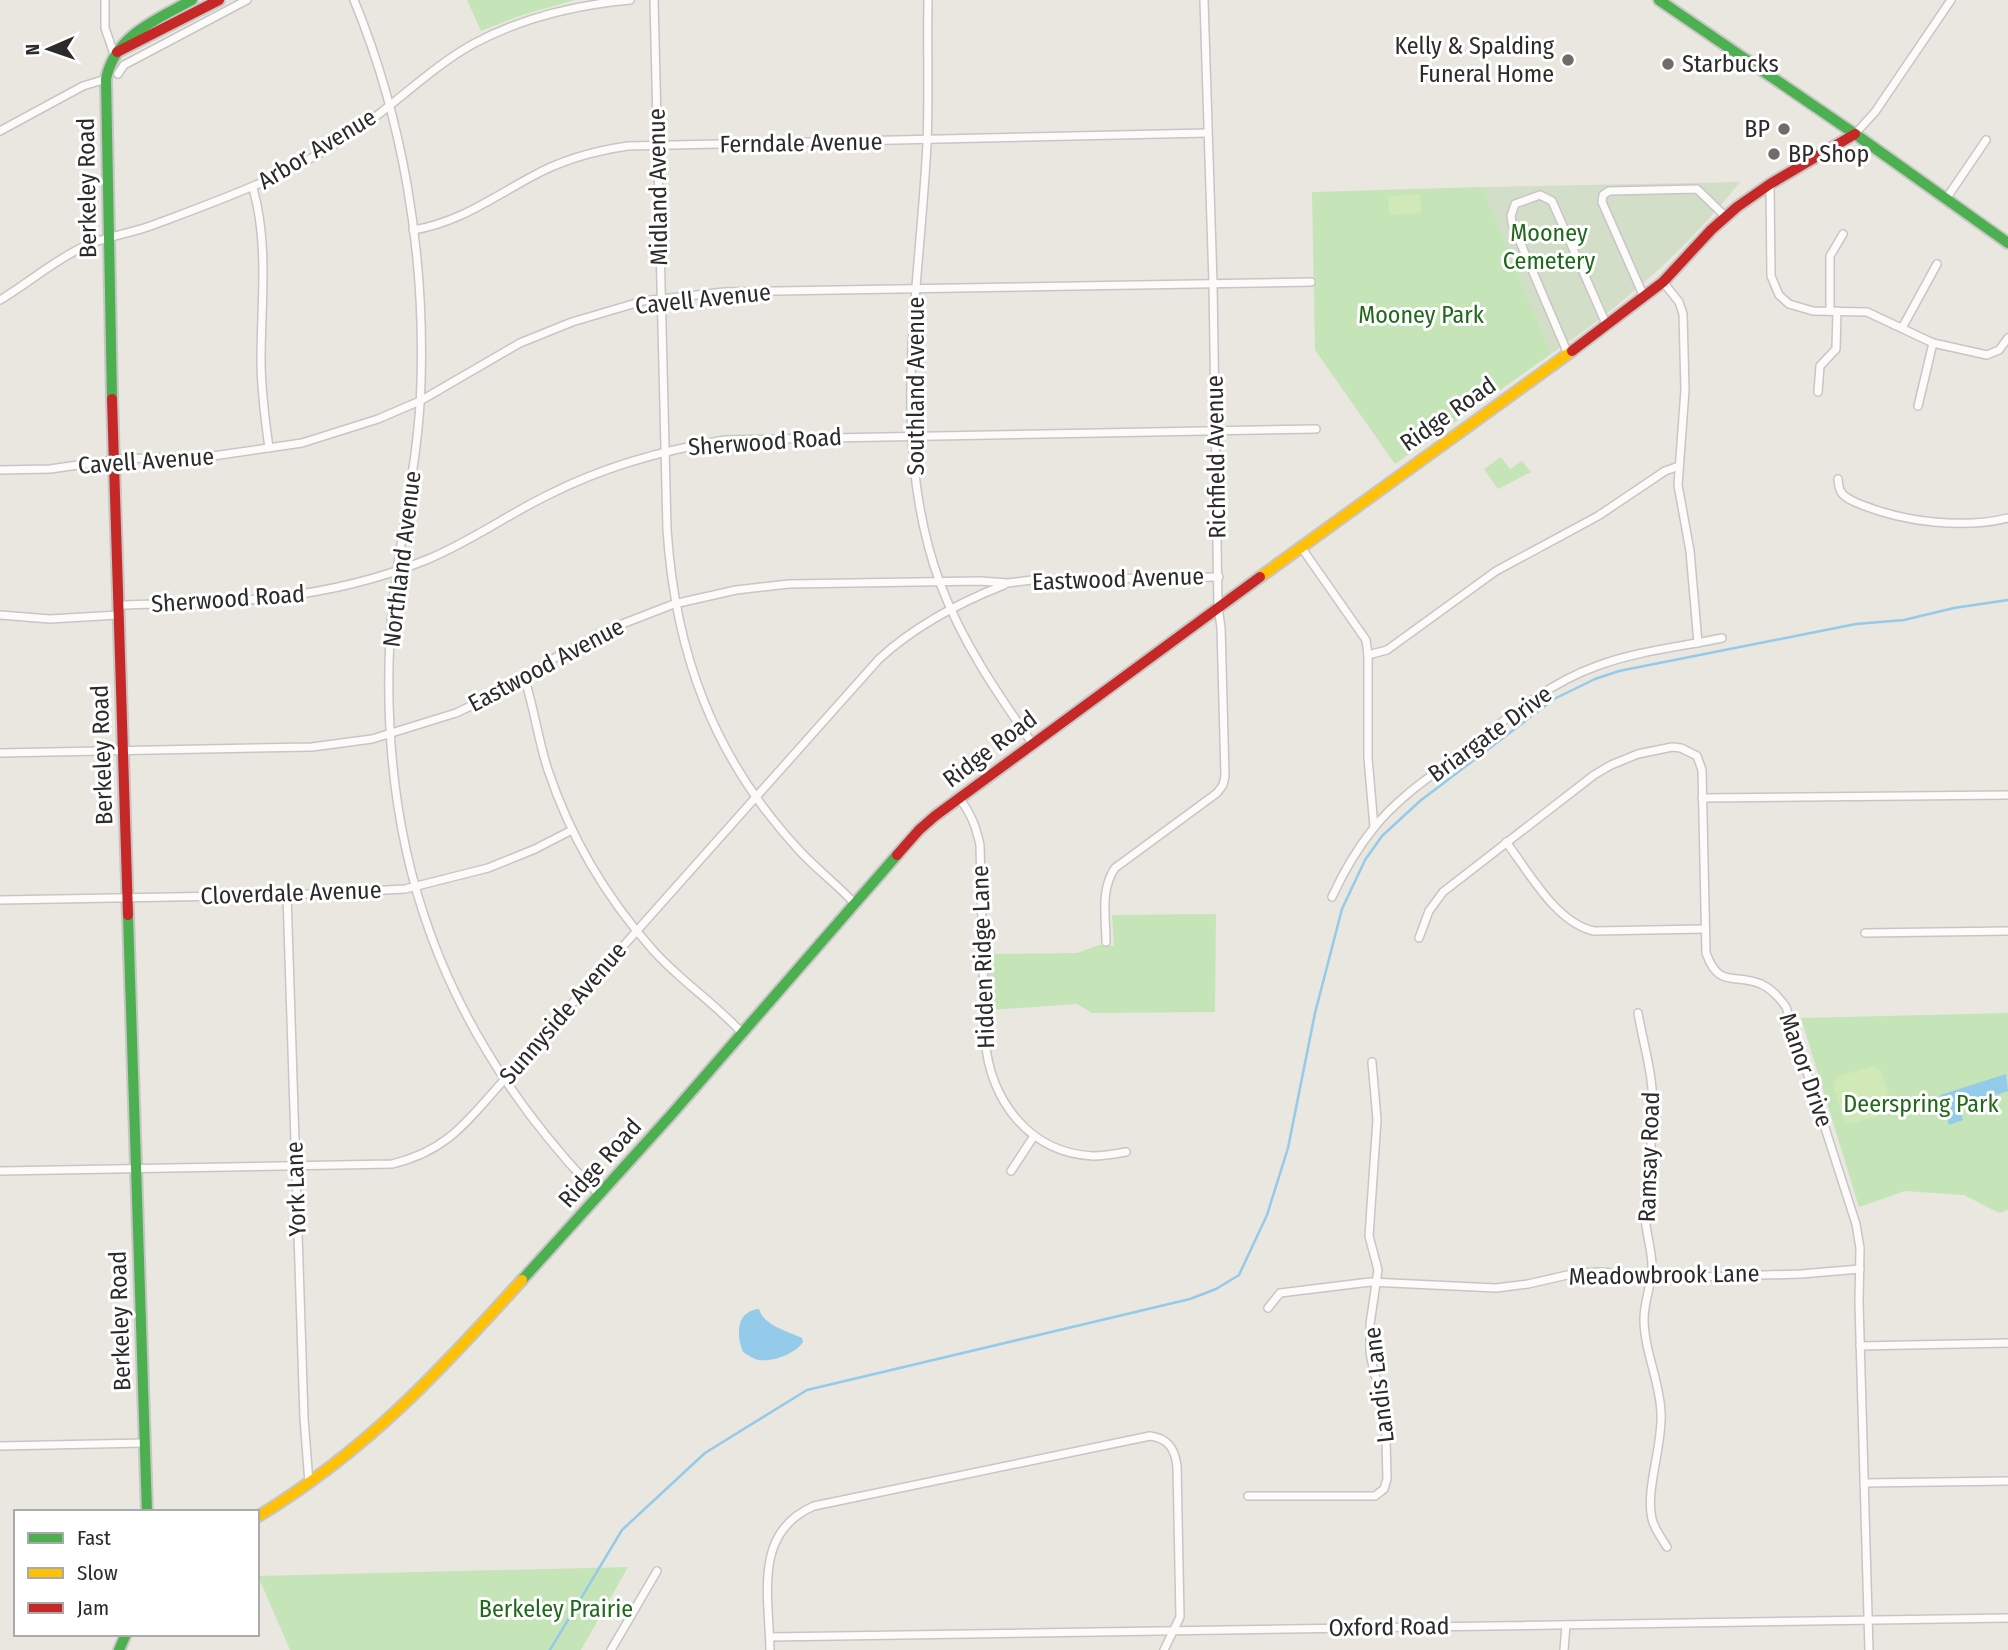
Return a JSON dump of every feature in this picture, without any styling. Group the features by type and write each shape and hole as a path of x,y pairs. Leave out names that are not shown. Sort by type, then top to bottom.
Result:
{"street":[{"path":"105,0 104,28 114,54"},
{"path":"114,54 122,42 192,0"},
{"path":"114,54 219,0"},
{"path":"118,74 124,65 247,0"},
{"name":"Northland Avenue","path":"354,0 389,105 405,177 420,303 421,383 410,496 396,572 390,636 390,734 396,799 414,887 436,952 477,1036 542,1133 600,1194"},
{"name":"Arbor Avenue","path":"0,300 58,260 109,237 155,225 253,188 306,161 366,123 457,54 505,28 562,9 631,0"},
{"name":"Midland Avenue","path":"654,0 665,451 669,564 674,604 686,650 709,714 756,797 798,849 856,905"},
{"name":"Southland Avenue","path":"928,0 927,141 916,289 912,435 921,512 939,582 950,609 996,691 1032,743"},
{"name":"Richfield Avenue","path":"1106,942 1105,890 1115,868 1217,793 1225,776 1221,627 1218,608 1213,284 1204,0"},
{"path":"1660,0 2008,243"},
{"path":"1855,134 1875,112 1951,0"},
{"name":"Berkeley Road","path":"114,54 106,79 113,460 147,1510"},
{"path":"0,131 83,86 106,79"},
{"name":"Ferndale Avenue","path":"413,230 473,210 561,162 606,149 1207,133"},
{"name":"Ridge Road","path":"259,1516 309,1483 407,1404 480,1328 600,1194 919,830 1032,743 1607,326 1663,282 1725,216 1770,184 1855,134"},
{"path":"1947,199 1986,140"},
{"path":"1770,184 1771,269 1774,287 1789,304 1804,310 1867,312 1933,343 1987,355 1999,350 2008,338"},
{"path":"253,188 262,243 261,384 270,448"},
{"path":"1644,297 1602,202 1603,195 1609,191 1697,189 1725,216"},
{"path":"1567,354 1511,223 1515,204 1540,195 1552,201 1607,326"},
{"path":"1818,392 1820,366 1836,349 1830,256 1843,234"},
{"path":"1902,328 1937,264"},
{"name":"Cavell Avenue","path":"0,470 50,469 113,460 213,456 327,436 378,419 419,401 482,363 548,331 660,298 724,292 1311,282"},
{"path":"1663,282 1679,302 1683,314 1685,390 1678,485 1690,551 1698,643"},
{"path":"1918,406 1933,343"},
{"name":"Sherwood Road","path":"0,615 50,619 118,610 288,598 356,584 396,572 469,540 546,496 614,466 665,451 745,438 1316,429"},
{"path":"1368,655 1387,650 1496,571 1598,516 1665,471 1679,466"},
{"path":"1838,479 1839,489 1848,498 1882,513 1903,518 1924,522 1977,522 2008,518"},
{"path":"1301,547 1366,640 1368,758 1374,827"},
{"name":"Eastwood Avenue","path":"0,754 312,747 344,744 390,734 456,713 492,696 560,654 604,631 674,604 736,590 789,584 980,581 1008,583 1032,580 1219,576"},
{"name":"Sunnyside Avenue","path":"0,1171 392,1164 423,1155 454,1135 879,659 918,628 950,609 1008,583"},
{"name":"Briargate Drive","path":"1332,898 1355,853 1374,827 1410,792 1555,686 1582,671 1622,658 1722,638"},
{"path":"524,677 548,770 572,830 591,866 636,930 670,967 742,1033"},
{"name":"Manor Drive","path":"1506,842 1611,765 1638,754 1672,747 1691,751 1700,761 1706,953 1717,974 1726,979 1760,984 1780,998 1790,1016 1856,1224 1860,1269"},
{"path":"1702,798 2008,795"},
{"name":"Hidden Ridge Lane","path":"959,798 976,825 980,845 987,1063 992,1079 1008,1108 1034,1136 1078,1154 1102,1156 1126,1152"},
{"name":"Cloverdale Avenue","path":"0,900 287,895 414,887 505,862 572,830"},
{"path":"1419,938 1429,911 1443,892 1506,842 1555,906 1570,921 1584,929 1705,929"},
{"name":"York Lane","path":"287,895 304,1418 309,1483"},
{"path":"1864,933 2008,931"},
{"name":"Ramsay Road","path":"1638,1013 1653,1087 1652,1135 1645,1209 1646,1236 1652,1265 1645,1302 1645,1330 1662,1416 1651,1493 1652,1520 1667,1547"},
{"name":"Landis Lane","path":"1248,1496 1375,1496 1384,1489 1387,1471 1385,1399 1374,1373 1370,1352 1371,1307 1378,1270 1369,1236 1377,1139 1376,1090 1371,1062"},
{"path":"1011,1171 1034,1136"},
{"path":"1860,1269 1869,1650"},
{"name":"Meadowbrook Lane","path":"1268,1308 1280,1293 1377,1282 1496,1288 1576,1273 1602,1272 1650,1277 1801,1274 1860,1269"},
{"path":"1860,1346 2008,1343"},
{"path":"770,1650 769,1557 774,1543 798,1513 814,1506 1147,1436 1166,1440 1176,1455 1180,1617 1164,1650"},
{"path":"0,1446 145,1443"},
{"path":"1864,1483 2008,1481"},
{"path":"611,1650 657,1571"},
{"name":"Oxford Road","path":"770,1637 2008,1618"},
{"path":"1564,1650 1566,1625"}],"green space":[{"path":"467,0 575,0 522,15 481,31"},
{"name":"Mooney Cemetery","path":"1740,182 1720,207 1652,275 1603,316 1551,354 1483,187"},
{"name":"Mooney Park","path":"1483,187 1551,354 1395,464 1315,350 1312,192"},
{"path":"1420,194 1421,213 1389,215 1388,196"},
{"path":"1501,457 1510,469 1522,461 1531,472 1498,489 1484,469"},
{"path":"1216,914 1215,1012 1092,1013 1077,1004 989,1010 986,954 1077,953 1099,945 1114,946 1112,915"},
{"name":"Deerspring Park","path":"2008,1013 2008,1210 1999,1213 1964,1195 1905,1191 1859,1207 1801,1018"},
{"path":"1873,1066 1880,1069 1892,1105 1889,1112 1851,1124 1844,1120 1833,1085 1837,1077"},
{"name":"Berkeley Prairie","path":"628,1567 581,1650 290,1650 259,1576"}],"water":[{"path":"2006,1074 2008,1091 1959,1107 1963,1120 1949,1125 1940,1095"},
{"path":"759,1309 771,1324 802,1338 803,1342 789,1353 771,1360 757,1359 743,1352 739,1338 742,1319 751,1311"}],"waterway":[{"path":"550,1650 622,1530 705,1453 807,1390 1190,1299 1216,1289 1239,1275 1267,1215 1288,1148 1315,1013 1342,909 1365,860 1382,836 1420,801 1554,699 1595,679 1619,671 1856,624 1904,620 1954,608 2008,600"}],"traffic: fast":[{"path":"112,399 106,79 118,51 128,40 151,22 192,0"},
{"path":"1659,0 2008,243"},
{"path":"522,1280 671,1115 897,855"},
{"path":"128,915 147,1510"},
{"path":"119,1650 125,1636"}],"traffic: slow":[{"path":"1260,577 1572,351"},
{"path":"259,1516 296,1492 367,1438 430,1378 522,1280"}],"traffic: jam":[{"path":"117,52 219,0"},
{"path":"1572,351 1663,282 1711,230 1737,207 1770,184 1855,134"},
{"path":"112,399 128,915"},
{"path":"897,855 935,816 1260,577"}],"place":[{"name":"Kelly & Spalding Funeral Home","path":"1568,60"},
{"name":"Starbucks","path":"1668,64"},
{"name":"BP","path":"1784,129"},
{"name":"BP Shop","path":"1774,154"}]}
